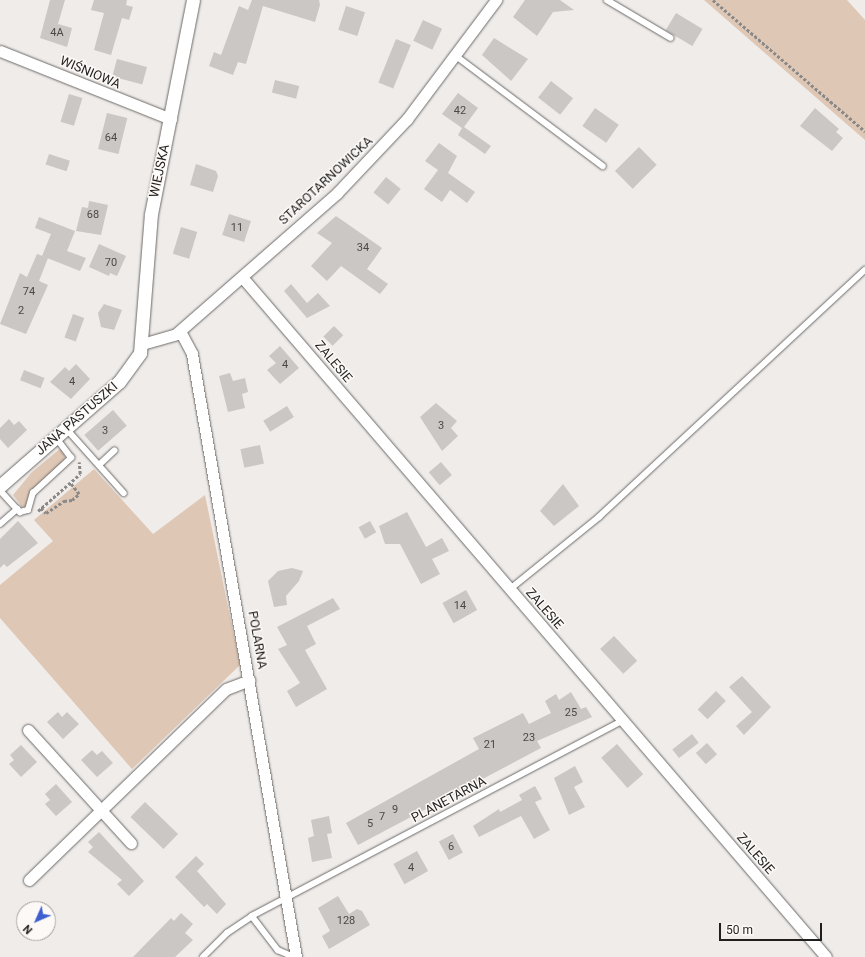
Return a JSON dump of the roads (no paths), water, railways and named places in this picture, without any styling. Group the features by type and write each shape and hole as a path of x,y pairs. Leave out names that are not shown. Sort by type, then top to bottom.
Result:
{"street":[{"name":"WIEJSKA","path":"142,344 146,252 193,0"},
{"name":"STAROTARNOWICKA","path":"142,344 164,340 180,331 242,277 380,150 455,55 496,0"},
{"name":"WIŚNIOWA","path":"0,50 171,119"},
{"name":"ZALESIE","path":"242,277 509,590 826,957"},
{"name":"POLARNA","path":"180,331 192,354 249,680 295,957"},
{"name":"JANA PASTUSZKI","path":"0,486 127,373 142,344"},
{"path":"28,880 226,689 249,680"},
{"path":"28,730 102,809 131,843"}],"lane":[{"path":"607,0 671,38"},
{"path":"455,55 603,166"},
{"path":"509,590 599,517 865,270"},
{"path":"66,428 124,493"},
{"path":"0,524 19,511 28,510 33,493 70,461 71,455 55,438"},
{"path":"99,465 114,451"},
{"path":"0,490 19,511"},
{"name":"PLANETARNA","path":"203,957 227,933 252,916 622,721"},
{"path":"252,916 278,950 295,957"}]}
